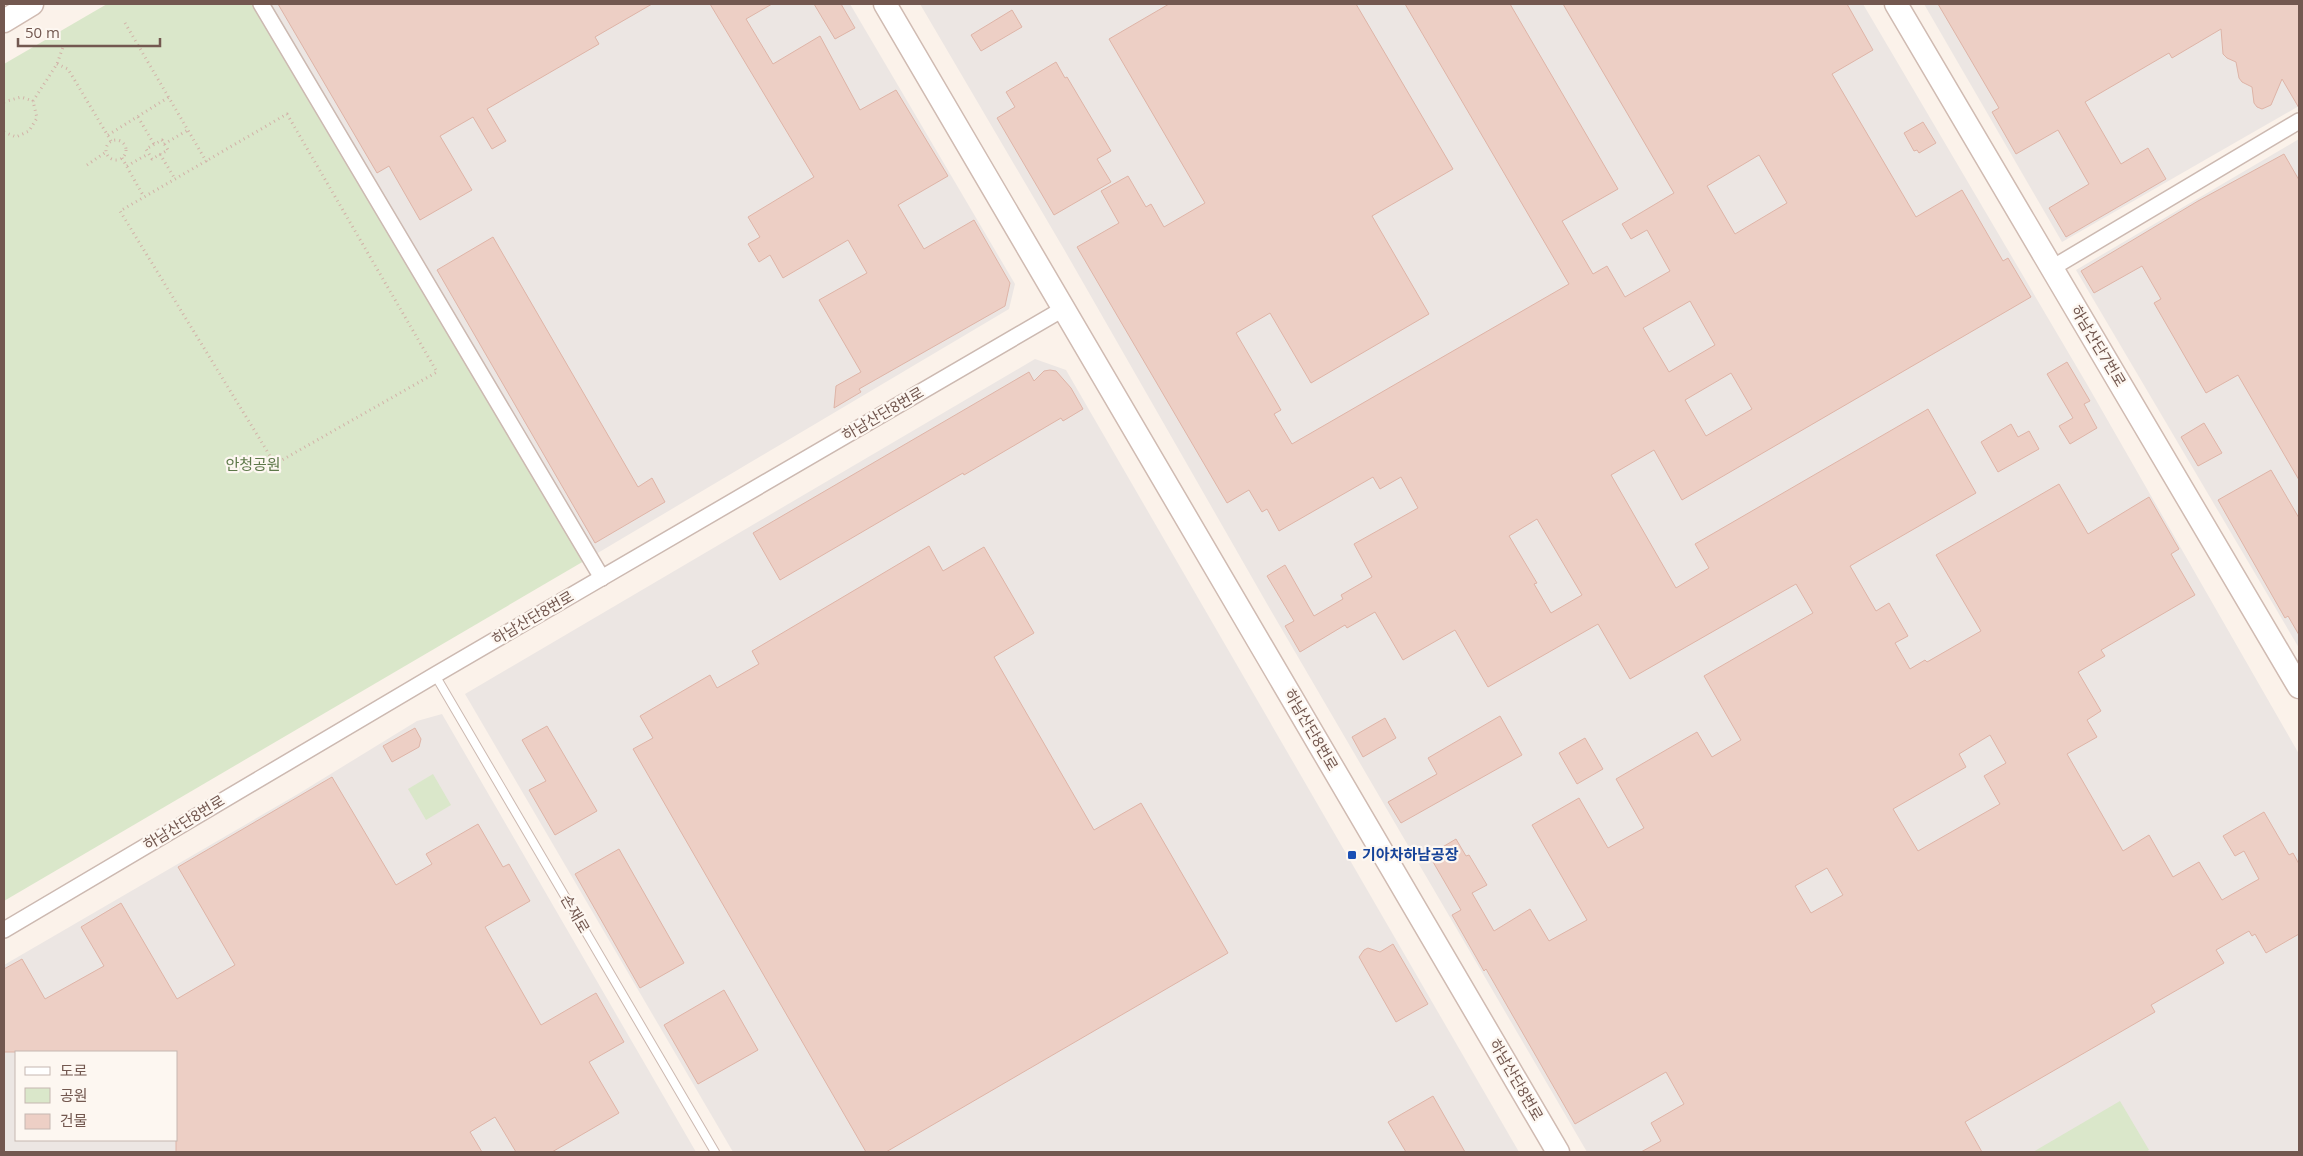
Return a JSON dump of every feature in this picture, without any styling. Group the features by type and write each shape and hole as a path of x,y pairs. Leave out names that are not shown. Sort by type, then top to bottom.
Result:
{"street":[{"path":"4,21 32,4"},
{"path":"261,4 602,578"},
{"name":"하남산단8번로","path":"885,4 1558,1152"},
{"name":"하남산단7번로","path":"1896,4 2299,687"},
{"path":"2052,268 2299,121"},
{"name":"하남산단8번로","path":"4,930 435,675 1063,309"}],"lane":[{"name":"손재로","path":"435,675 715,1152"}],"path":[{"path":"125,23 206,161"},
{"path":"4,132 16,137 29,131 37,118 34,101 57,64 63,47"},
{"path":"57,64 68,70 111,141"},
{"path":"4,102 21,97 34,101"},
{"path":"108,135 169,97"},
{"path":"287,114 437,372 275,464 120,211 206,161 287,114"},
{"path":"138,116 154,144"},
{"path":"164,144 188,130"},
{"path":"116,140 125,146 126,151 122,158 115,161 110,159 106,152 107,144 111,141 116,140"},
{"path":"162,140 168,150 152,159 146,149 154,144 162,140"},
{"path":"87,165 106,152"},
{"path":"127,166 148,154"},
{"path":"160,154 174,179"},
{"path":"122,158 144,196"}],"shaded area":[{"path":"271,4 850,4 1015,284 1009,309 596,554"},
{"path":"920,4 1863,4 2088,386 2299,754 2299,1152 1587,1152"},
{"path":"1924,4 2299,4 2299,106 2062,242"},
{"path":"2299,139 2299,648 2076,270"},
{"path":"1035,359 1066,370 1519,1152 733,1152 465,694"},
{"path":"442,714 696,1152 4,1152 4,965 298,794 417,721"}],"green space":[{"name":"안청공원","path":"107,4 271,4 596,554 4,901 4,64"},
{"path":"433,774 451,805 426,820 408,789"},
{"path":"2120,1101 2149,1150 2146,1152 2033,1152"}],"building":[{"path":"278,4 652,4 595,37 599,44 487,109 506,141 492,149 473,117 440,136 472,190 420,220 389,166 377,173"},
{"path":"710,4 772,4 746,19 773,64 820,36 860,110 896,90 948,176 898,205 924,249 974,220 1010,283 1005,306 859,389 861,392 834,408 836,386 861,372 819,300 867,273 848,240 783,278 770,255 759,262 748,244 760,237 748,217 814,177"},
{"path":"814,4 841,4 855,28 835,39"},
{"path":"1169,4 1356,4 1453,169 1372,216 1429,314 1311,383 1270,313 1236,333 1281,410 1274,414 1292,444 1569,284 1405,4 1510,4 1618,189 1562,221 1593,274 1607,266 1625,297 1670,271 1647,230 1631,239 1622,224 1674,193 1563,4 1847,4 1873,50 1832,74 1916,217 1962,190 2003,261 2008,258 2031,297 1682,500 1654,450 1611,475 1676,588 1709,568 1695,544 1928,409 1976,493 1850,566 1876,611 1889,603 1908,636 1895,643 1910,669 1925,660 1927,662 1981,631 1936,555 2059,484 2088,534 2149,497 2179,549 2171,554 2195,595 2101,650 2105,656 2078,672 2101,711 2087,720 2097,737 2067,754 2123,851 2149,835 2173,877 2199,862 2222,900 2259,879 2244,851 2235,856 2223,836 2264,812 2289,855 2293,853 2299,864 2299,934 2266,953 2255,934 2252,936 2249,931 2216,950 2224,963 2151,1005 2155,1012 1965,1122 1982,1152 1641,1152 1661,1141 1651,1123 1684,1104 1666,1072 1575,1124 1486,969 1484,971 1452,915 1461,910 1429,855 1456,839 1466,856 1469,855 1487,885 1472,893 1494,931 1530,909 1549,941 1587,920 1532,825 1579,798 1608,848 1644,828 1616,779 1697,732 1712,757 1741,740 1704,676 1813,613 1796,584 1630,679 1598,624 1488,687 1455,630 1403,660 1375,612 1347,628 1345,625 1300,652 1285,626 1294,621 1267,576 1285,565 1314,616 1343,599 1341,595 1372,577 1354,544 1418,508 1401,477 1380,489 1373,477 1279,531 1267,509 1262,512 1249,490 1227,503 1077,247 1119,223 1101,191 1128,176 1146,207 1151,204 1164,227 1205,203 1109,39","holes":["1759,155 1787,203 1735,234 1707,186","1690,301 1715,345 1669,372 1643,328","1731,373 1752,409 1706,436 1685,400","1537,519 1582,595 1551,613 1534,584 1537,583 1509,536","1990,735 2006,763 1984,776 2000,804 1918,851 1893,809 1966,767 1959,754","1827,868 1843,895 1811,913 1795,886"]},
{"path":"1938,4 2299,4 2299,108 2282,79 2271,105 2262,109 2257,107 2254,103 2252,87 2242,82 2239,78 2236,62 2223,54 2221,29 2172,58 2169,53 2085,102 2121,164 2148,148 2166,179 2066,237 2049,208 2089,184 2058,130 2016,154 1992,112 1999,108"},
{"path":"1012,10 1022,27 981,51 971,35"},
{"path":"1056,62 1111,151 1097,159 1111,182 1054,215 997,118 1015,107 1006,92"},
{"path":"1923,122 1936,143 1919,153 1917,150 1914,151 1904,133"},
{"path":"2284,154 2299,180 2299,480 2238,375 2206,393 2154,303 2161,299 2142,266 2094,293 2081,271 2198,201"},
{"path":"493,237 638,487 652,478 665,502 595,543 437,270"},
{"path":"2067,362 2090,401 2084,404 2097,428 2070,444 2059,426 2073,418 2047,374"},
{"path":"1044,371 1056,371 1071,388 1083,409 1063,421 1061,418 964,475 963,473 780,580 753,533 1029,372 1034,381"},
{"path":"2204,423 2222,453 2198,466 2181,437"},
{"path":"2011,424 2018,437 2029,431 2039,449 1998,472 1981,442"},
{"path":"2271,470 2299,518 2299,635 2288,616 2285,618 2218,500"},
{"path":"929,546 943,571 984,547 1034,633 994,657 1094,830 1141,803 1228,953 886,1152 866,1152 633,749 653,738 640,716 710,675 717,688 759,664 752,651"},
{"path":"1500,716 1522,755 1401,823 1388,802 1437,774 1428,758"},
{"path":"1385,718 1396,738 1363,757 1352,737"},
{"path":"547,726 597,811 555,835 529,790 546,781 522,740"},
{"path":"415,728 421,739 419,747 392,762 383,746"},
{"path":"1585,738 1603,769 1577,784 1559,753"},
{"path":"332,777 396,885 432,864 426,854 478,824 503,867 509,864 530,901 485,927 541,1025 596,993 624,1042 589,1062 619,1113 552,1152 516,1152 495,1117 470,1132 482,1152 176,1152 176,1141 178,1141 178,1051 4,1052 4,969 22,959 45,999 104,966 81,927 121,903 177,999 235,965 178,867"},
{"path":"619,849 684,963 640,988 575,874"},
{"path":"1393,944 1428,1004 1396,1022 1359,957 1368,948 1380,952"},
{"path":"724,990 758,1050 698,1084 664,1025"},
{"path":"1433,1096 1465,1152 1406,1152 1388,1122"}],"place":[{"name":"기아차하남공장","path":"1352,855"}]}
